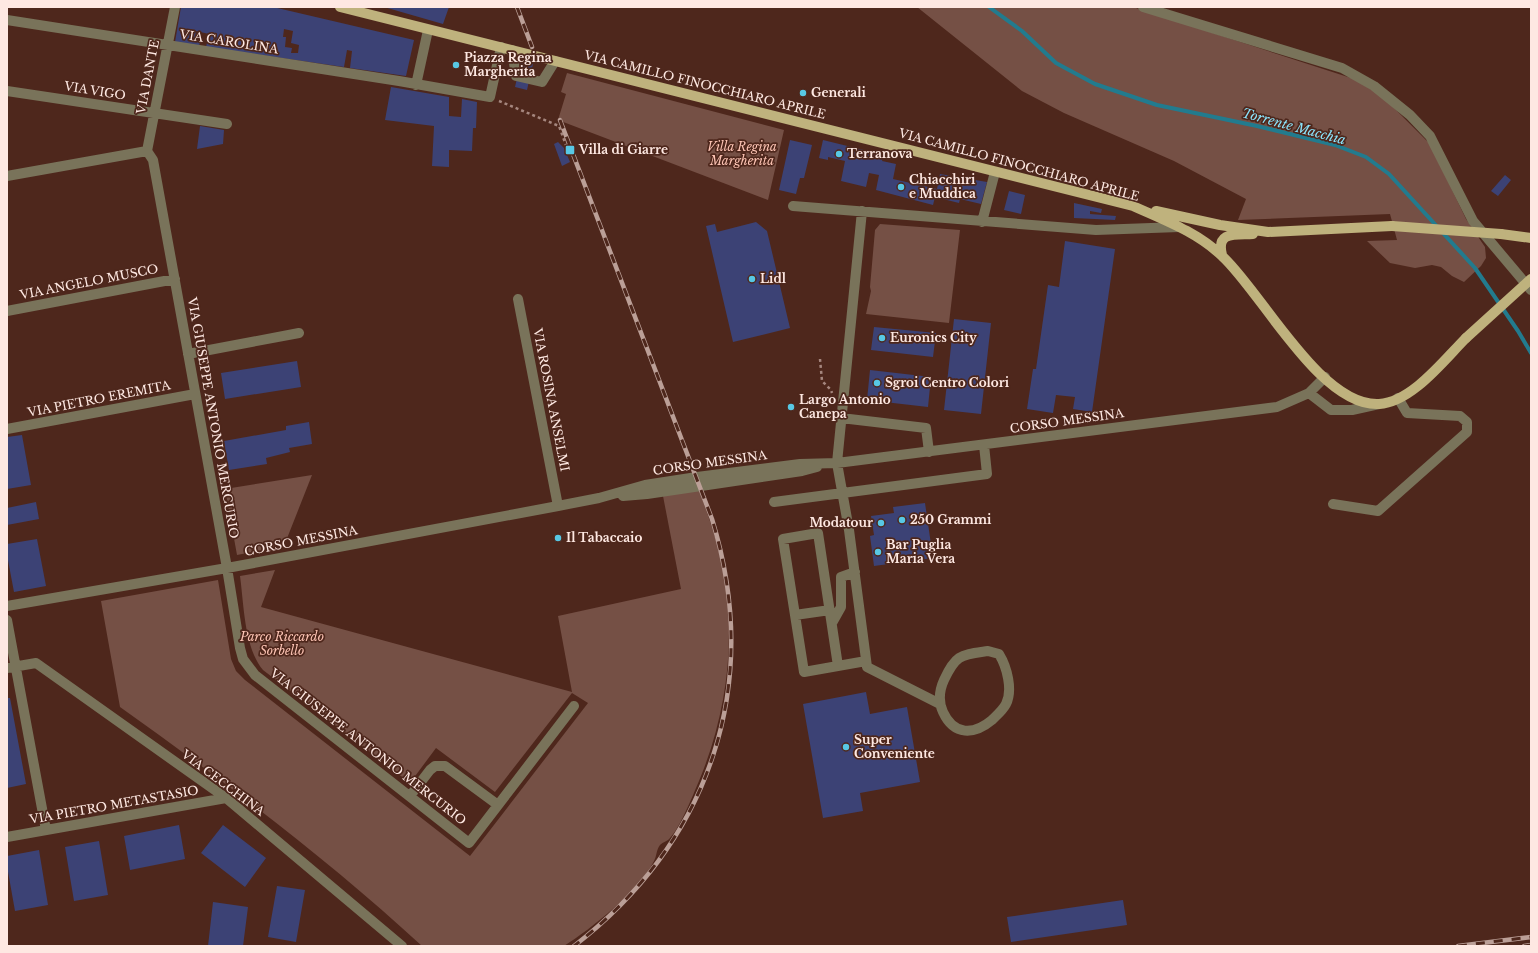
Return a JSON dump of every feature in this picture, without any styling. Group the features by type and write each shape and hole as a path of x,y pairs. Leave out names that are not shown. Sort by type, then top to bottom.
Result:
{"main road":[{"name":"VIA CAMILLO FINOCCHIARO APRILE","path":"340,7 1133,206 1179,226 1204,240 1222,255 1236,269 1291,343 1325,377 1350,396 1360,401 1379,404 1398,398 1417,387 1466,338 1531,279"},
{"path":"1133,206 1220,225 1268,232"},
{"path":"1222,255 1220,245 1221,240 1225,237 1268,232 1392,226 1501,234 1528,239"}],"street":[{"name":"VIA DANTE","path":"147,151 175,7"},
{"path":"1144,7 1342,68 1374,86 1410,115 1430,136 1473,222 1531,290"},
{"name":"VIA CAROLINA","path":"7,20 399,81 490,97"},
{"path":"416,85 428,30"},
{"path":"490,97 501,47"},
{"path":"512,50 516,76 542,82 555,61"},
{"name":"VIA VIGO","path":"7,90 227,124"},
{"path":"7,176 147,151"},
{"name":"VIA GIUSEPPE ANTONIO MERCURIO","path":"147,151 153,160 227,568 240,648 243,659 255,675 469,843 574,706"},
{"path":"982,222 995,172"},
{"path":"793,206 1096,230 1179,226"},
{"path":"862,211 841,418 832,464 843,493 867,667 938,703 947,722 958,730 970,731 983,727 1000,713 1006,704 1009,694 1005,663 999,654 988,652 957,657 942,685 938,703"},
{"name":"VIA ANGELO MUSCO","path":"7,311 175,279"},
{"name":"VIA ROSINA ANSELMI","path":"518,299 558,506"},
{"path":"188,354 299,334"},
{"path":"1325,377 1309,393 1331,410 1352,410 1379,404"},
{"name":"CORSO MESSINA","path":"7,606 227,568 558,506 599,498 645,485 800,464 832,464 1277,407 1309,393"},
{"name":"VIA PIETRO EREMITA","path":"7,429 195,394"},
{"path":"1333,504 1378,511 1467,432 1467,422 1460,416 1407,413 1398,398"},
{"path":"841,418 926,428 929,452"},
{"path":"774,502 988,474 984,445"},
{"path":"838,666 818,533 784,539 804,672 838,666 866,661"},
{"path":"832,623 841,607 841,578 855,572"},
{"path":"795,615 830,610"},
{"path":"7,620 12,667 46,830"},
{"name":"VIA CECCHINA","path":"12,667 36,663 226,798 402,946"},
{"path":"410,796 430,770 435,766 445,766 498,805"},
{"name":"VIA PIETRO METASTASIO","path":"7,837 226,798"}],"path":[{"path":"490,97 559,126 568,148"},
{"path":"820,359 822,381 832,390 833,398"}],"green space":[{"path":"917,7 1133,7 1354,79 1382,96 1430,144 1466,219 1485,247 1486,258 1481,266 1464,282 1452,276 1441,267 1432,265 1415,268 1390,263 1367,241 1397,240 1390,214 1238,220 1246,199 1174,161 1064,113 1022,91"},
{"name":"Villa Regina Margherita","path":"567,73 784,130 768,200 558,120 566,94 561,92"},
{"path":"880,224 960,230 949,323 866,314 871,291 870,287 875,230"},
{"path":"312,475 284,546 237,555 225,489"},
{"name":"Parco Riccardo Sorbello","path":"699,490 720,556 728,613 729,642 727,670 717,727 709,754 690,803 674,833 659,847 655,859 647,872 638,884 614,908 564,946 422,946 350,882 313,852 237,793 120,707 101,601 218,580 231,659 236,671 245,680 470,856 588,703 572,693 495,792 436,748 410,783 263,670 257,661 248,638 240,576 275,570 261,607 572,692 558,616 681,589 663,496"}],"building":[{"path":"181,7 273,7 414,40 406,76 350,68 352,51 347,50 344,67 206,47 209,34 196,31 195,37 201,39 199,46 175,42","holes":["284,29 293,31 291,43 299,45 298,53 291,53 292,48 285,47 286,37 283,37"]},
{"path":"384,7 449,7 443,24"},
{"path":"521,61 533,64 527,90 515,87"},
{"path":"391,87 449,97 449,116 461,117 462,99 477,102 476,128 473,128 472,151 449,150 449,167 432,166 434,126 385,120"},
{"path":"200,126 224,130 223,144 197,149"},
{"path":"790,140 812,145 804,178 800,178 796,194 779,190"},
{"path":"823,140 884,155 882,161 896,164 893,179 937,189 940,174 987,182 981,204 960,199 959,203 935,197 933,205 876,190 879,175 869,173 866,187 841,181 845,161 828,157 828,160 819,158"},
{"path":"558,142 564,148 570,162 562,166 554,144"},
{"path":"1505,175 1511,180 1498,196 1491,191"},
{"path":"1009,191 1025,195 1021,214 1004,210"},
{"path":"1074,203 1102,209 1101,213 1090,211 1090,214 1116,216 1115,220 1074,218"},
{"path":"756,222 767,231 790,328 733,342 706,226 715,224 717,232"},
{"path":"1065,241 1115,249 1092,412 1073,409 1075,397 1056,395 1053,413 1027,409 1033,369 1036,369 1048,285 1059,287"},
{"path":"954,319 991,323 981,414 944,410"},
{"path":"874,327 936,333 933,357 871,350"},
{"path":"297,361 301,387 225,399 221,373"},
{"path":"870,370 931,377 928,407 867,400"},
{"path":"309,422 312,444 289,448 290,452 266,458 267,464 229,470 224,441 286,430 286,426"},
{"path":"22,435 31,485 7,489 7,437"},
{"path":"36,502 39,519 7,525 7,508"},
{"path":"925,503 933,558 874,566 870,536 874,535 871,516 894,513 893,507"},
{"path":"37,539 46,586 14,592 7,555 7,544"},
{"path":"866,692 870,714 907,707 920,782 860,793 863,811 823,818 803,704"},
{"path":"7,698 10,698 26,784 7,788"},
{"path":"179,825 185,859 130,870 124,836"},
{"path":"223,825 266,858 245,887 201,853"},
{"path":"99,841 108,895 74,901 65,847"},
{"path":"39,850 48,905 15,911 7,866 7,856"},
{"path":"277,886 305,890 296,942 268,937"},
{"path":"1123,900 1127,925 1011,942 1007,917"},
{"path":"213,902 248,907 243,946 208,946"}],"waterway":[{"name":"Torrente Macchia","path":"989,7 1022,31 1056,63 1095,84 1157,105 1257,126 1335,145 1366,157 1389,174 1475,268 1518,331 1531,353"}],"railway":[{"path":"517,7 532,47"},
{"path":"560,120 712,519 726,581 731,641 727,699 713,755 691,809 660,858 621,904 574,946"},
{"path":"1458,946 1531,937"},
{"path":"1524,946 1531,945"}],"place":[{"name":"Piazza Regina Margherita","path":"456,65"},
{"name":"Generali","path":"803,93"},
{"name":"Villa di Giarre","path":"570,150"},
{"name":"Terranova","path":"839,154"},
{"name":"Chiacchiri e Muddica","path":"901,187"},
{"name":"Lidl","path":"752,279"},
{"name":"Euronics City","path":"882,338"},
{"name":"Sgroi Centro Colori","path":"877,383"},
{"name":"Largo Antonio Canepa","path":"791,407"},
{"name":"250 Grammi","path":"902,520"},
{"name":"Modatour","path":"881,523"},
{"name":"Il Tabaccaio","path":"558,538"},
{"name":"Bar Puglia Maria Vera","path":"878,552"},
{"name":"Super Conveniente","path":"846,747"}]}
